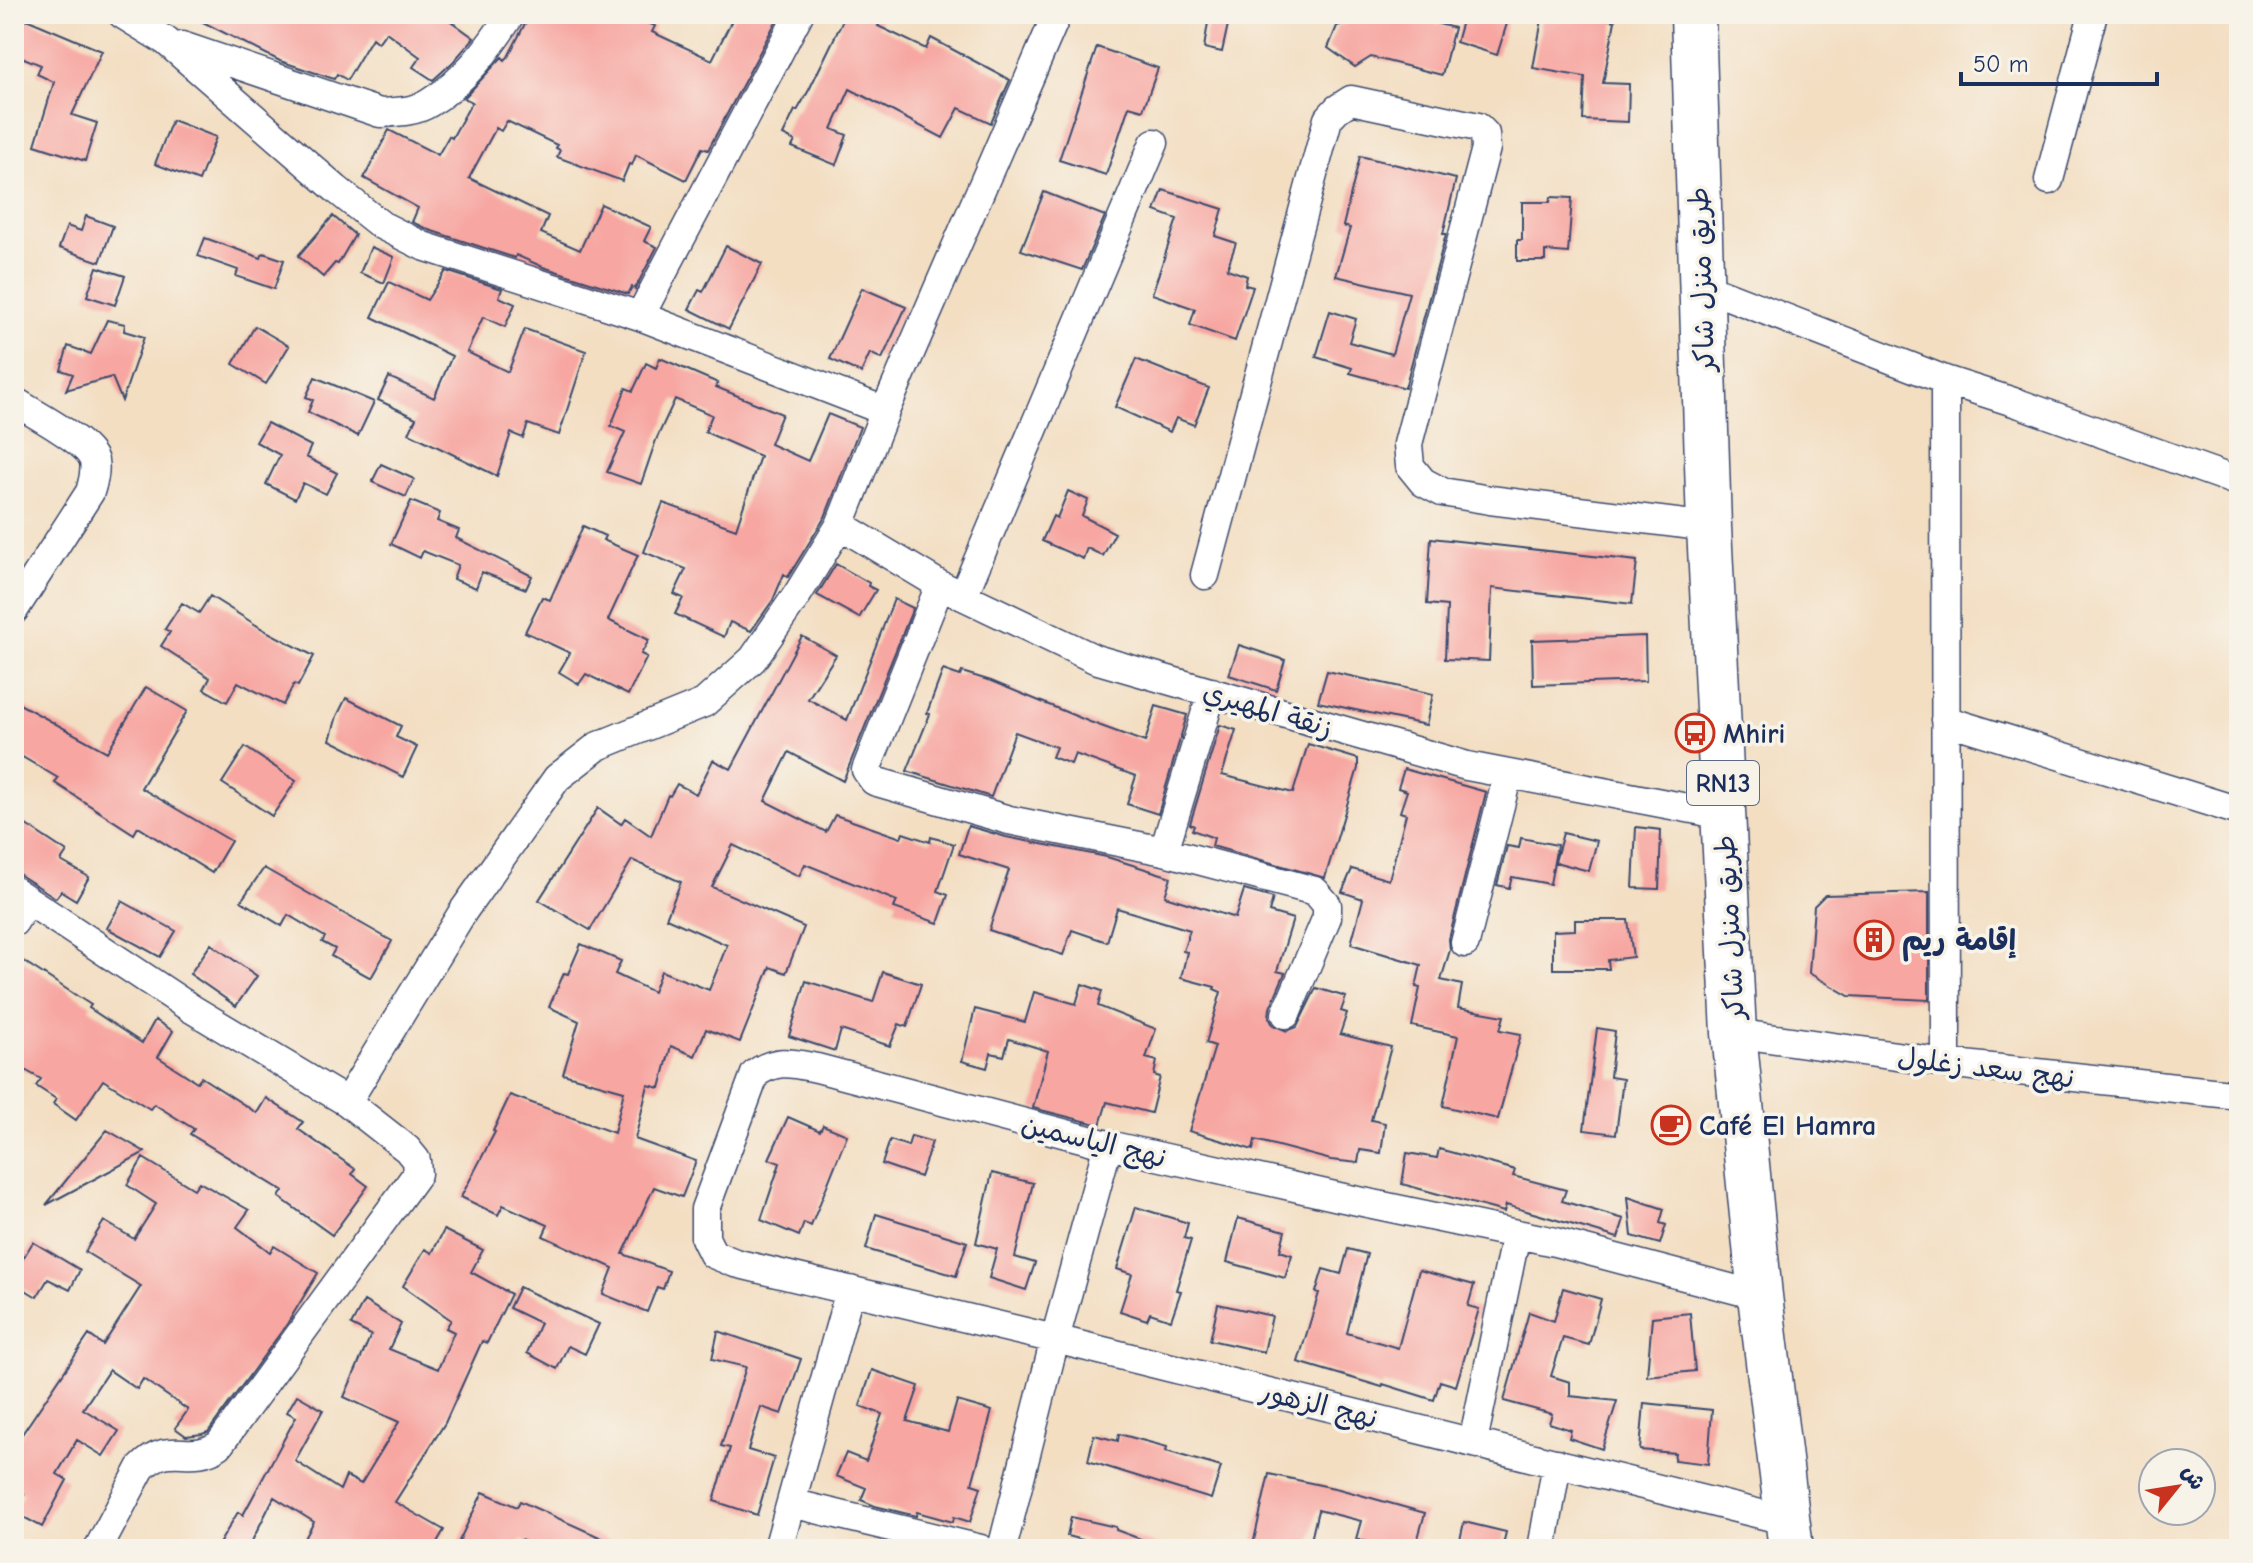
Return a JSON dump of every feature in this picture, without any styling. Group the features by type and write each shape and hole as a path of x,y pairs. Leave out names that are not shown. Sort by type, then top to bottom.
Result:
{"main road":[{"name":"طريق منزل شاكر","path":"1693,14 1709,527 1734,1033 1760,1296 1789,1535"}],"street":[{"path":"122,14 166,41 381,225 423,246 640,316 885,411"},
{"path":"166,41 380,113 402,112 428,104 459,79 489,49 511,14"},
{"path":"640,316 799,14"},
{"path":"347,1102 464,910 557,778 598,746 704,703 753,659 797,595 840,525 885,411 1057,14"},
{"path":"2049,180 2093,14"},
{"path":"1205,575 1328,119 1351,100 1478,127 1485,134 1486,148 1408,444 1410,466 1423,482 1442,492 1709,527"},
{"path":"1154,143 952,591 866,770 874,781 1009,820 1164,851 1315,891 1327,905 1327,917 1286,1014"},
{"path":"1700,285 1945,380 2239,482"},
{"path":"1945,380 1946,1063"},
{"path":"14,401 80,443 93,459 95,477 90,492 14,610"},
{"name":"زنقة المهيري","path":"840,525 952,591 1095,659 1467,766 1724,815"},
{"path":"1164,851 1212,692"},
{"path":"1945,720 2239,811"},
{"path":"1465,943 1508,774"},
{"path":"19,904 347,1102 407,1149 416,1160 417,1174 219,1445 207,1454 167,1451 150,1459 141,1468 98,1549"},
{"name":"نهج سعد زغلول","path":"1734,1033 1946,1063 2239,1095"},
{"name":"نهج الياسمين","path":"850,1290 735,1263 713,1254 705,1238 705,1209 755,1074 769,1064 784,1061 817,1068 1108,1145 1555,1242 1760,1296"},
{"path":"1002,1549 1108,1145"},
{"path":"1473,1442 1516,1234"},
{"path":"778,1549 850,1290"},
{"name":"نهج الزهور","path":"850,1290 1557,1463 1789,1535"},
{"path":"1542,1549 1557,1463"},
{"path":"791,1503 981,1549"}],"building":[{"path":"187,14 441,14 474,38 433,80 413,67 420,57 386,32 378,43 372,38 347,80 337,74 334,79 280,61"},
{"path":"530,14 629,14 655,26 652,32 712,60 735,14 780,14 708,150 702,148 686,180 636,155 622,181 557,157 560,150 556,148 557,145 507,121 501,131 496,128 469,178 548,216 541,233 580,250 601,204 651,227 644,241 657,247 635,289 632,287 628,294 543,267 516,255 515,258 429,230 412,222 418,208 364,178 389,130 438,155 449,136 452,138 472,102 464,98 502,57 505,60 508,57"},
{"path":"846,14 884,14 878,26 926,49 931,38 1010,80 991,123 959,108 943,138 850,89 832,129 847,135 836,165 792,147 795,141 783,135"},
{"path":"1356,14 1401,14 1454,28 1442,75 1371,57 1355,67 1328,48 1337,26 1354,20"},
{"path":"1464,14 1510,14 1497,55 1456,42"},
{"path":"1543,14 1588,14 1615,21 1603,83 1629,84 1628,122 1583,120 1585,77 1533,68"},
{"path":"19,16 102,51 72,115 97,123 85,161 35,145 54,82 37,74 41,65 14,54 14,27"},
{"path":"1209,16 1229,20 1222,52 1204,48"},
{"path":"1097,47 1158,68 1143,110 1129,106 1106,175 1059,160"},
{"path":"172,120 216,137 199,181 155,164"},
{"path":"1360,156 1456,179 1443,234 1446,234 1405,388 1350,373 1352,368 1316,357 1330,311 1356,319 1349,342 1392,354 1409,293 1336,276 1350,228 1343,226"},
{"path":"1163,190 1223,209 1215,236 1236,243 1227,269 1247,276 1245,285 1253,287 1235,341 1190,325 1195,309 1152,294 1177,219 1155,211"},
{"path":"1044,192 1105,216 1082,270 1021,250"},
{"path":"1551,197 1572,198 1568,253 1545,251 1545,261 1517,261 1517,240 1522,240 1522,202 1550,202"},
{"path":"86,216 113,226 100,262 59,248 67,226 81,231"},
{"path":"333,216 355,235 338,264 335,263 323,277 298,256"},
{"path":"205,238 261,258 263,253 284,260 274,289 236,276 238,270 198,256"},
{"path":"726,246 762,264 729,329 689,309 699,290 703,292"},
{"path":"371,247 394,257 384,283 360,273"},
{"path":"97,267 125,276 115,305 87,296"},
{"path":"446,271 502,289 499,297 515,304 505,327 483,317 467,352 508,372 525,329 586,351 559,435 528,424 523,438 511,433 497,476 409,433 416,418 378,400 389,377 434,398 452,356 372,317 389,282 427,300"},
{"path":"862,288 906,307 882,359 870,353 861,373 830,359"},
{"path":"107,320 125,324 124,331 144,337 122,401 112,377 66,390 73,374 61,370 68,346 91,354"},
{"path":"255,326 289,346 266,384 233,364"},
{"path":"660,358 718,383 716,387 782,414 770,444 808,461 828,414 860,427 825,517 788,577 784,574 773,600 751,631 730,622 724,637 675,614 683,598 674,594 686,569 644,552 663,503 736,529 760,456 705,432 712,415 675,399 656,440 641,484 607,472 625,432 611,426 626,388 633,391 646,363 656,368"},
{"path":"1136,359 1209,388 1194,425 1176,418 1170,432 1115,407"},
{"path":"315,377 374,402 358,436 308,412 313,400 306,397"},
{"path":"267,423 311,446 306,457 337,473 326,494 303,483 295,499 266,484 280,455 256,442"},
{"path":"381,464 414,479 406,497 372,482"},
{"path":"1068,491 1088,500 1082,516 1115,533 1103,556 1087,548 1083,559 1042,541 1053,516 1057,518"},
{"path":"411,501 440,513 437,521 459,530 456,538 532,576 526,589 482,572 476,588 453,579 458,565 423,551 420,558 391,544"},
{"path":"583,526 605,536 603,540 638,555 608,620 649,640 641,654 647,657 628,695 586,674 579,684 559,672 570,653 525,632 542,597 550,600"},
{"path":"1431,538 1637,561 1632,604 1492,588 1489,661 1445,659 1447,606 1427,604"},
{"path":"836,564 876,590 859,618 817,595"},
{"path":"210,596 264,630 314,656 298,686 294,684 283,705 238,682 227,702 204,689 210,678 161,646 170,632 165,629 182,603 199,613"},
{"path":"894,599 913,608 843,781 789,752 765,801 826,832 835,815 901,838 903,833 930,842 931,837 954,844 938,891 948,895 938,923 894,908 897,901 805,864 799,876 733,845 712,887 804,927 786,973 770,967 740,1042 706,1029 695,1056 671,1046 660,1088 648,1085 635,1139 696,1161 682,1197 654,1187 623,1254 669,1271 663,1289 657,1287 647,1312 603,1294 613,1268 543,1236 548,1225 503,1205 498,1215 461,1197 495,1132 510,1095 614,1133 624,1091 563,1074 579,1021 549,1007 581,944 621,961 615,974 653,992 661,971 709,990 727,945 666,918 681,882 632,860 590,930 539,900 598,808 621,824 625,818 651,836 668,795 677,784 696,794 713,760 731,769 802,636 836,655 808,699 847,720"},
{"path":"1645,636 1646,681 1533,685 1532,640"},
{"path":"1239,645 1285,660 1276,690 1229,675"},
{"path":"943,670 991,681 1145,742 1156,706 1187,715 1158,814 1127,804 1136,776 1075,754 1071,764 1052,757 1056,747 1015,732 991,797 907,771 930,714 927,713"},
{"path":"1327,671 1433,694 1426,725 1318,702"},
{"path":"146,687 187,711 141,788 231,841 212,873 138,827 134,834 55,783 58,778 14,752 14,701 107,752"},
{"path":"346,698 401,726 396,737 417,747 403,777 330,740"},
{"path":"1220,725 1236,730 1222,775 1293,793 1308,744 1358,759 1358,768 1325,878 1212,846 1214,838 1192,830 1194,826 1190,824"},
{"path":"245,747 296,781 272,816 222,783"},
{"path":"1404,769 1486,792 1441,980 1462,985 1458,1008 1504,1016 1500,1030 1521,1034 1498,1119 1443,1106 1458,1036 1412,1026 1421,965 1351,944 1363,899 1342,892 1352,869 1389,880 1406,814 1400,812 1407,791 1398,788"},
{"path":"14,817 67,852 61,861 89,877 76,900 61,891 56,898 14,871"},
{"path":"968,826 1006,837 1107,857 1171,877 1165,896 1235,918 1244,890 1273,898 1269,912 1293,919 1277,971 1285,973 1270,1008 1269,1017 1273,1025 1287,1031 1297,1027 1316,988 1346,997 1341,1011 1347,1013 1340,1034 1391,1047 1371,1120 1385,1123 1381,1153 1360,1150 1358,1163 1331,1160 1255,1140 1253,1150 1189,1131 1215,1046 1206,1043 1221,992 1215,987 1181,978 1187,952 1183,951 1190,930 1117,908 1107,942 1072,930 1063,955 989,930 1009,870 959,854"},
{"path":"1636,827 1661,830 1659,889 1633,888"},
{"path":"1563,833 1597,841 1589,871 1555,862"},
{"path":"1521,838 1557,845 1550,884 1512,877 1509,888 1497,885 1507,846 1519,848"},
{"path":"264,868 392,941 371,978 331,956 335,949 322,942 325,937 288,915 282,926 241,901"},
{"name":"إقامة ريم","path":"1929,892 1929,1000 1849,996 1809,973 1814,906 1825,895"},
{"path":"122,901 176,931 160,957 107,928"},
{"path":"1575,920 1628,920 1633,957 1608,960 1609,969 1553,969 1553,931 1575,930"},
{"path":"211,944 257,976 236,1006 190,974"},
{"path":"14,955 91,1005 89,1008 142,1043 155,1020 173,1031 158,1057 197,1082 201,1077 257,1113 266,1098 303,1122 298,1129 355,1169 352,1174 368,1186 332,1235 279,1197 283,1191 190,1134 194,1129 154,1104 150,1109 103,1080 76,1120 53,1104 56,1099 36,1086 41,1079 14,1064"},
{"path":"883,972 921,984 907,1027 899,1024 890,1046 841,1030 835,1051 789,1036 806,981 873,1002"},
{"path":"1082,984 1102,991 1098,1006 1156,1029 1146,1058 1157,1061 1154,1075 1160,1077 1151,1113 1107,1102 1100,1125 1033,1108 1048,1051 1009,1039 1004,1056 991,1053 987,1068 962,1061 975,1009 1025,1022 1034,992 1076,1004"},
{"path":"1597,1028 1615,1031 1610,1077 1623,1079 1616,1134 1584,1130"},
{"path":"788,1117 820,1131 823,1125 847,1135 811,1226 804,1223 799,1236 761,1220 780,1163 769,1159"},
{"path":"107,1130 145,1152 46,1205"},
{"path":"911,1136 932,1142 920,1177 882,1164 890,1140 908,1146"},
{"path":"1439,1149 1515,1170 1513,1176 1566,1190 1562,1201 1624,1219 1618,1238 1506,1205 1504,1212 1402,1184 1407,1153 1437,1158"},
{"path":"143,1158 194,1189 199,1182 249,1210 237,1227 270,1252 274,1246 318,1273 287,1324 208,1432 186,1436 175,1428 188,1410 143,1379 137,1389 109,1370 83,1409 119,1431 103,1456 77,1440 57,1474 67,1480 42,1527 14,1512 24,1494 14,1488 14,1446 89,1335 103,1345 141,1286 85,1252 104,1221 134,1239 156,1204 127,1185"},
{"path":"992,1173 1033,1183 1015,1257 1035,1263 1026,1290 989,1278 997,1249 976,1243"},
{"path":"1628,1197 1664,1209 1660,1223 1666,1225 1660,1244 1632,1236"},
{"path":"1136,1207 1188,1223 1184,1238 1191,1240 1176,1290 1181,1291 1171,1320 1150,1313 1147,1320 1120,1311 1132,1274 1117,1269"},
{"path":"876,1214 967,1242 956,1276 866,1249"},
{"path":"1238,1218 1285,1231 1280,1251 1292,1255 1285,1278 1227,1262"},
{"path":"444,1230 483,1250 471,1272 511,1294 487,1343 482,1341 445,1423 395,1502 444,1530 433,1549 320,1549 304,1540 314,1522 274,1497 248,1549 216,1549 238,1512 243,1515 296,1417 287,1412 297,1395 323,1410 295,1461 340,1490 346,1476 361,1484 399,1422 344,1397 371,1335 351,1325 364,1301 401,1324 389,1349 438,1369 454,1332 446,1328 451,1320 403,1286 425,1249 432,1253"},
{"path":"33,1242 80,1270 70,1290 48,1279 37,1297 14,1283 14,1273"},
{"path":"1348,1249 1367,1254 1347,1333 1398,1348 1419,1270 1474,1285 1468,1306 1479,1309 1456,1386 1440,1381 1434,1400 1298,1362 1323,1269 1341,1274"},
{"path":"519,1287 599,1324 585,1354 568,1346 557,1369 527,1353 540,1323 509,1308"},
{"path":"1563,1288 1601,1299 1589,1345 1563,1338 1551,1376 1570,1382 1570,1396 1617,1401 1602,1449 1569,1438 1571,1430 1549,1423 1552,1414 1504,1401 1529,1312 1554,1321"},
{"path":"1218,1304 1272,1316 1264,1352 1210,1340"},
{"path":"1690,1313 1695,1371 1647,1376 1652,1317"},
{"path":"718,1331 801,1359 782,1414 761,1407 748,1450 774,1458 757,1515 714,1501 730,1448 721,1446 746,1367 712,1359"},
{"path":"872,1370 919,1386 907,1421 948,1432 957,1401 992,1411 972,1484 981,1487 970,1522 954,1517 953,1522 917,1512 916,1516 875,1506 861,1500 866,1488 836,1476 846,1453 866,1461 882,1414 860,1406"},
{"path":"1644,1403 1712,1410 1708,1464 1674,1460 1675,1453 1640,1450"},
{"path":"1119,1434 1167,1447 1166,1451 1221,1467 1211,1499 1088,1461 1094,1435 1118,1441"},
{"path":"1269,1474 1339,1489 1425,1513 1415,1549 1393,1549 1356,1539 1361,1521 1318,1510 1309,1549 1252,1549"},
{"path":"483,1492 517,1507 520,1501 626,1549 541,1549 521,1540 516,1549 478,1549 459,1541"},
{"path":"1071,1517 1116,1527 1116,1530 1162,1549 1093,1549 1094,1543 1067,1536"},
{"path":"1464,1522 1506,1532 1502,1549 1458,1549"}],"place":[{"name":"Mhiri","path":"1695,733"},
{"name":"إقامة ريم","path":"1874,940"},
{"name":"Café El Hamra","path":"1671,1125"}]}
